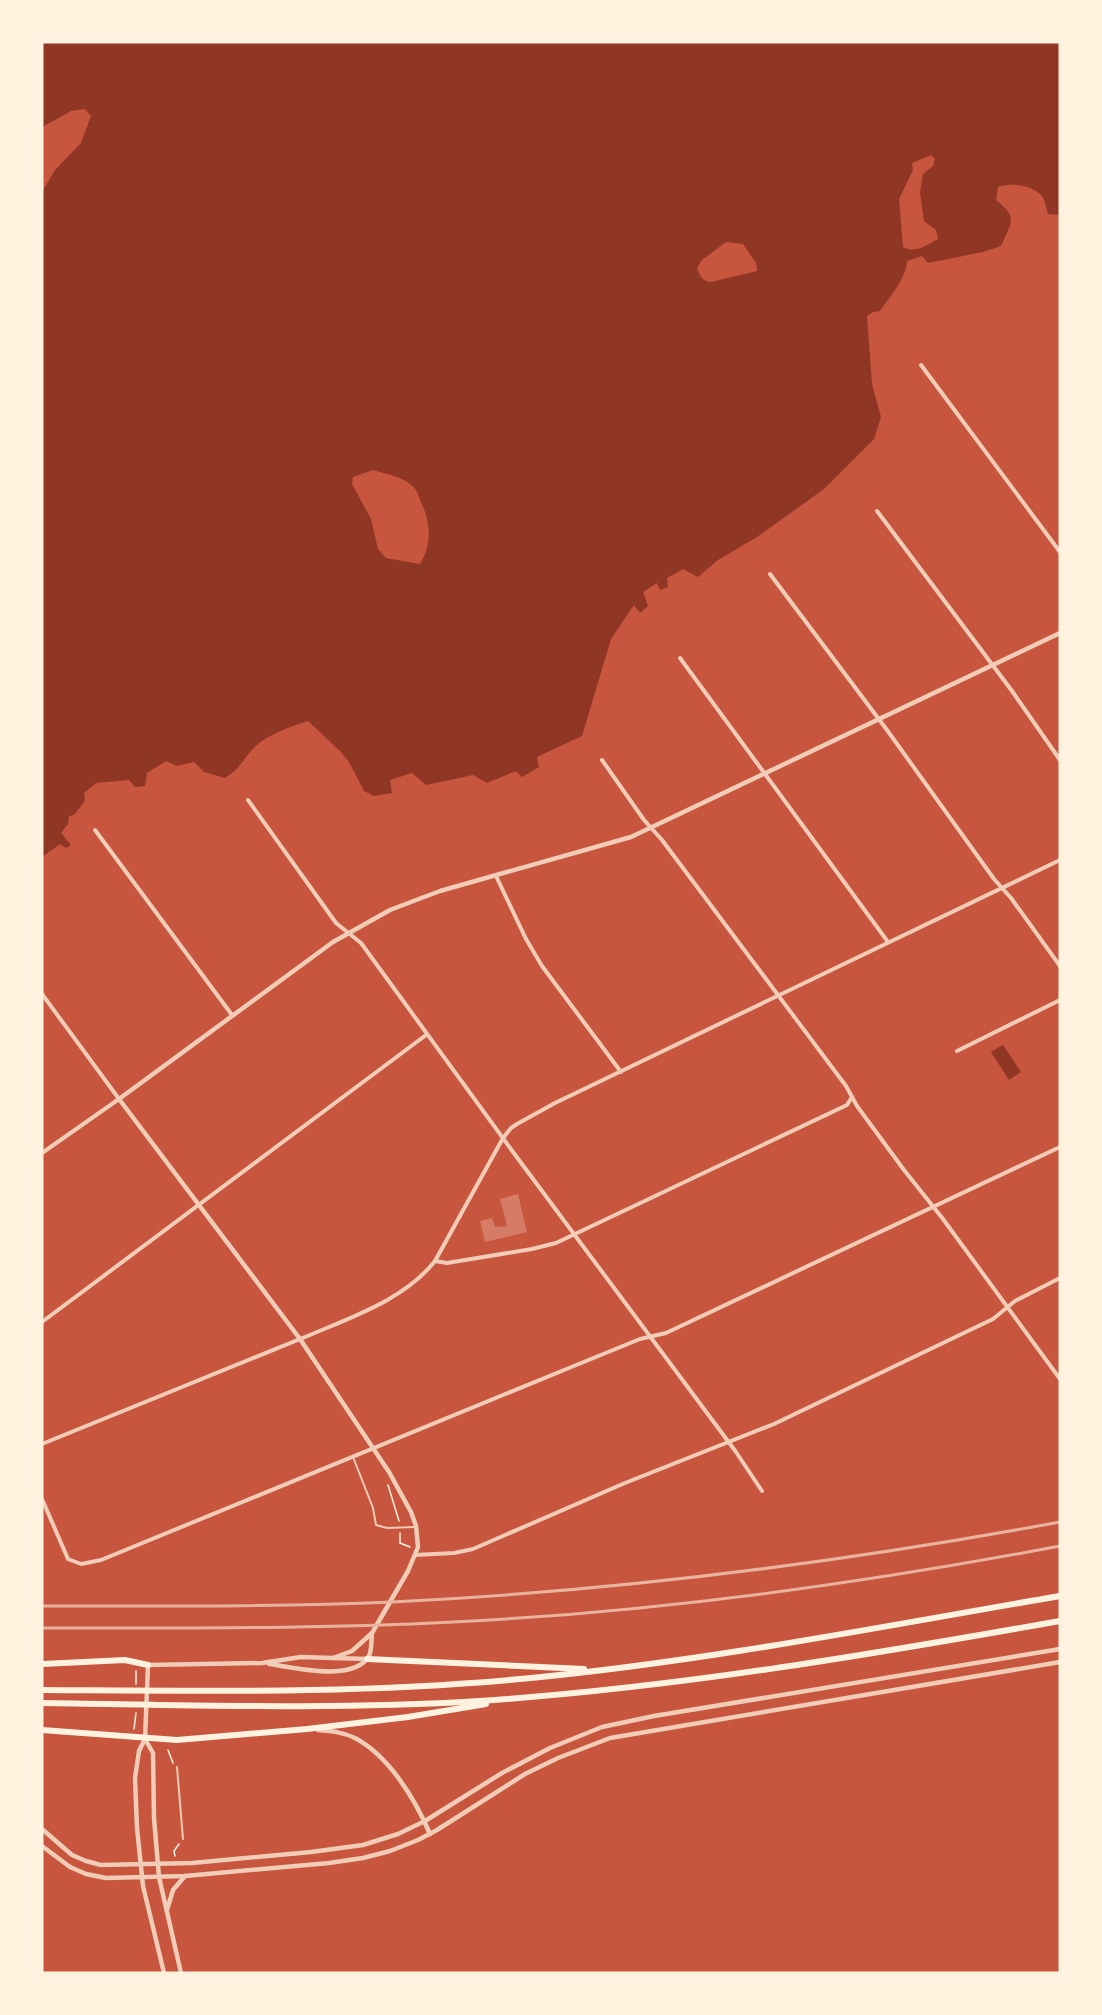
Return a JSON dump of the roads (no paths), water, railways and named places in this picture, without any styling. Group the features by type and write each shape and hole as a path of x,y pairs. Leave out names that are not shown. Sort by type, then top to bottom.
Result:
{"highway":[{"path":"42,1690 276,1691 504,1680 603,1670 751,1649 1060,1596"},
{"path":"42,1703 339,1706 528,1697 728,1675 1060,1621"},
{"path":"367,1659 603,1670"},
{"path":"42,1664 128,1660 148,1665"},
{"path":"42,1730 177,1740 307,1729 408,1717 528,1697"}],"street":[{"path":"921,364 1060,552"},
{"path":"877,511 1060,760"},
{"path":"770,574 1060,966"},
{"path":"42,1153 348,933 405,903 612,844 652,828 1060,633"},
{"path":"680,658 888,942"},
{"path":"602,760 1060,1378"},
{"path":"248,800 336,923 361,943 426,1035 651,1336 762,1491"},
{"path":"95,830 232,1015"},
{"path":"42,1444 354,1317 398,1294 420,1278 435,1261 511,1128 621,1072 1060,860"},
{"path":"496,876 518,923 542,966 621,1072"},
{"path":"42,994 300,1339 400,1490 416,1526 418,1546 416,1555 372,1633 352,1651 333,1658"},
{"path":"957,1051 1060,1000"},
{"path":"42,1322 426,1035"},
{"path":"435,1261 447,1263 556,1243 847,1105 852,1097"},
{"path":"42,1499 65,1554 72,1562 87,1564 101,1560 568,1368 651,1336 666,1333 1060,1147"},
{"path":"416,1555 454,1553 473,1549 774,1424 993,1319 1006,1307 1060,1278"},
{"path":"164,1973 141,1877 135,1778 139,1751 145,1739 148,1665 262,1663 339,1672 353,1668 367,1659 370,1654 372,1633"},
{"path":"42,1829 66,1851 86,1861 101,1865 215,1861 342,1849 380,1841 398,1834 425,1821 520,1763 602,1726 1060,1649"},
{"path":"262,1663 301,1657 367,1659"},
{"path":"42,1846 62,1863 86,1874 106,1878 185,1876 345,1861 390,1851 430,1834 525,1774 558,1758 610,1738 1060,1662"},
{"path":"307,1729 342,1733 372,1749 398,1779 425,1821 430,1834"},
{"path":"145,1739 153,1752 157,1864 181,1973"},
{"path":"425,1821 437,1830"},
{"path":"166,1912 171,1894 185,1876"}],"lane":[{"path":"353,1457 373,1508 376,1525 382,1527 416,1526"},
{"path":"177,1767 183,1839"}],"railway":[{"path":"42,1606 348,1604 560,1591 811,1562 1060,1522"},
{"path":"42,1628 350,1626 453,1622 606,1611 682,1604 834,1584 1060,1546"}]}
